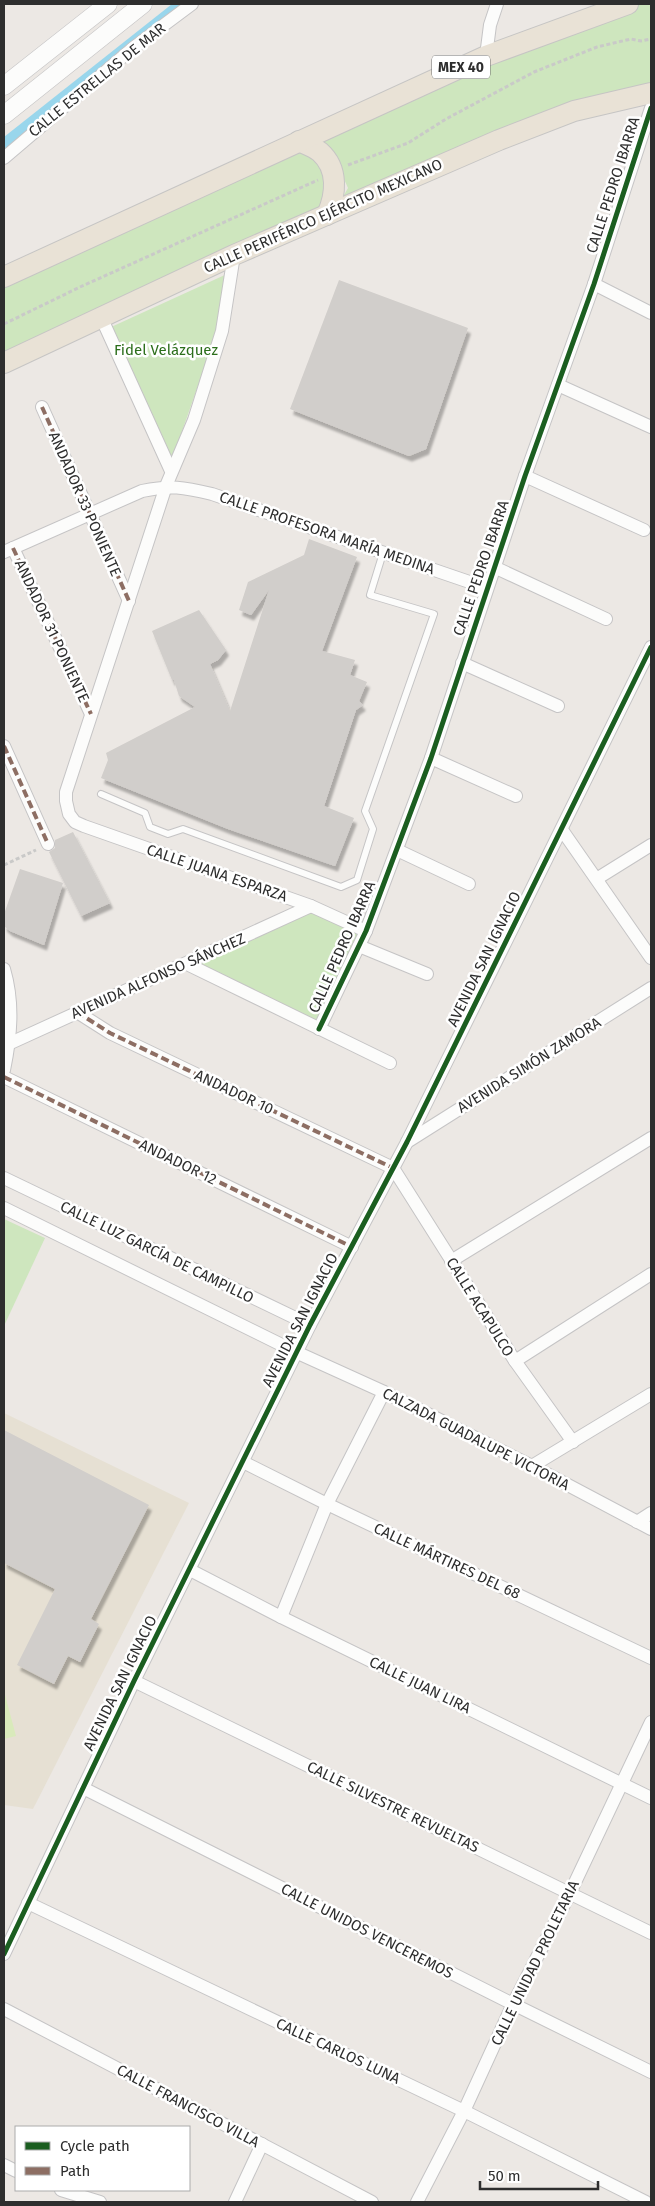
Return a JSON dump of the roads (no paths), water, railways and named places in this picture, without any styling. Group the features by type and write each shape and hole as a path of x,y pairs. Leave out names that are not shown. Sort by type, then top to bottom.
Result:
{"highway":[{"name":"MEX 40","path":"4,277 486,56 628,4"},
{"name":"CALLE PERIFÉRICO EJÉRCITO MEXICANO","path":"4,362 234,255 498,140 566,114 651,93"},
{"path":"298,141 320,153 332,172 336,186 334,199 327,215"}],"main road":[{"path":"4,86 108,4"},
{"path":"4,115 143,4"}],"street":[{"name":"CALLE ESTRELLAS DE MAR","path":"4,158 134,48 192,4"},
{"path":"486,56 490,25 496,4"},
{"name":"CALLE PEDRO IBARRA","path":"319,1029 366,930 432,758 525,476 594,284 651,108"},
{"path":"90,714 171,471 194,420 222,331 234,255"},
{"path":"594,284 651,313"},
{"path":"101,317 171,471"},
{"path":"558,385 651,427"},
{"name":"ANDADOR 33 PONIENTE","path":"42,407 129,601"},
{"path":"525,476 644,530"},
{"name":"CALLE PROFESORA MARÍA MEDINA","path":"9,550 142,491 166,486 183,487 212,494 487,588"},
{"name":"ANDADOR 31 PONIENTE","path":"9,550 90,714"},
{"path":"494,568 606,619"},
{"name":"AVENIDA SAN IGNACIO","path":"4,1954 134,1681 298,1354 310,1325 408,1142 651,647"},
{"path":"462,663 558,706"},
{"name":"CALLE JUANA ESPARZA","path":"90,714 66,792 69,814 75,822 311,906 366,930"},
{"path":"4,746 48,844"},
{"path":"432,758 516,796"},
{"path":"562,830 598,878 651,958"},
{"path":"598,878 651,845"},
{"path":"397,850 469,884"},
{"name":"AVENIDA ALFONSO SÁNCHEZ","path":"6,1044 311,906"},
{"path":"359,946 427,974"},
{"path":"186,964 390,1063"},
{"path":"4,969 11,998 4,1070"},
{"name":"AVENIDA SIMÓN ZAMORA","path":"408,1142 651,988"},
{"name":"ANDADOR 10","path":"77,1012 110,1033 394,1168"},
{"name":"ANDADOR 12","path":"4,1077 352,1246"},
{"path":"451,1261 651,1138"},
{"name":"CALLE ACAPULCO","path":"394,1168 515,1361 574,1442"},
{"name":"CALLE LUZ GARCÍA DE CAMPILLO","path":"4,1178 310,1325"},
{"name":"CALLE LUZ GARCÍA DE CAMPILLO","path":"4,1208 298,1354"},
{"path":"515,1361 651,1274"},
{"name":"CALZADA GUADALUPE VICTORIA","path":"298,1354 384,1392 532,1466 651,1529"},
{"path":"281,1617 326,1504 384,1392"},
{"path":"532,1466 651,1394"},
{"name":"CALLE MÁRTIRES DEL 68","path":"243,1462 326,1504 651,1658"},
{"path":"637,1522 651,1513"},
{"name":"CALLE JUAN LIRA","path":"190,1570 281,1617 651,1798"},
{"name":"CALLE SILVESTRE REVUELTAS","path":"134,1681 651,1933"},
{"name":"CALLE UNIDAD PROLETARIA","path":"417,2202 464,2111 513,2004 570,1893 651,1722"},
{"name":"CALLE UNIDOS VENCEREMOS","path":"83,1788 651,2072"},
{"name":"CALLE CARLOS LUNA","path":"28,1903 464,2111 646,2202"},
{"name":"CALLE FRANCISCO VILLA","path":"4,2009 372,2202"},
{"path":"235,2202 262,2144"},
{"path":"4,2165 15,2171"},
{"path":"63,2191 100,2202"}],"lane":[{"path":"101,794 145,813 150,828 168,834 183,829 341,887 357,880 373,829 365,812 434,614 370,595 383,553"}],"water":[{"path":"172,4 188,4 4,151 4,137"}],"park label":[{"name":"Fidel Velázquez","path":"166,350"}]}
